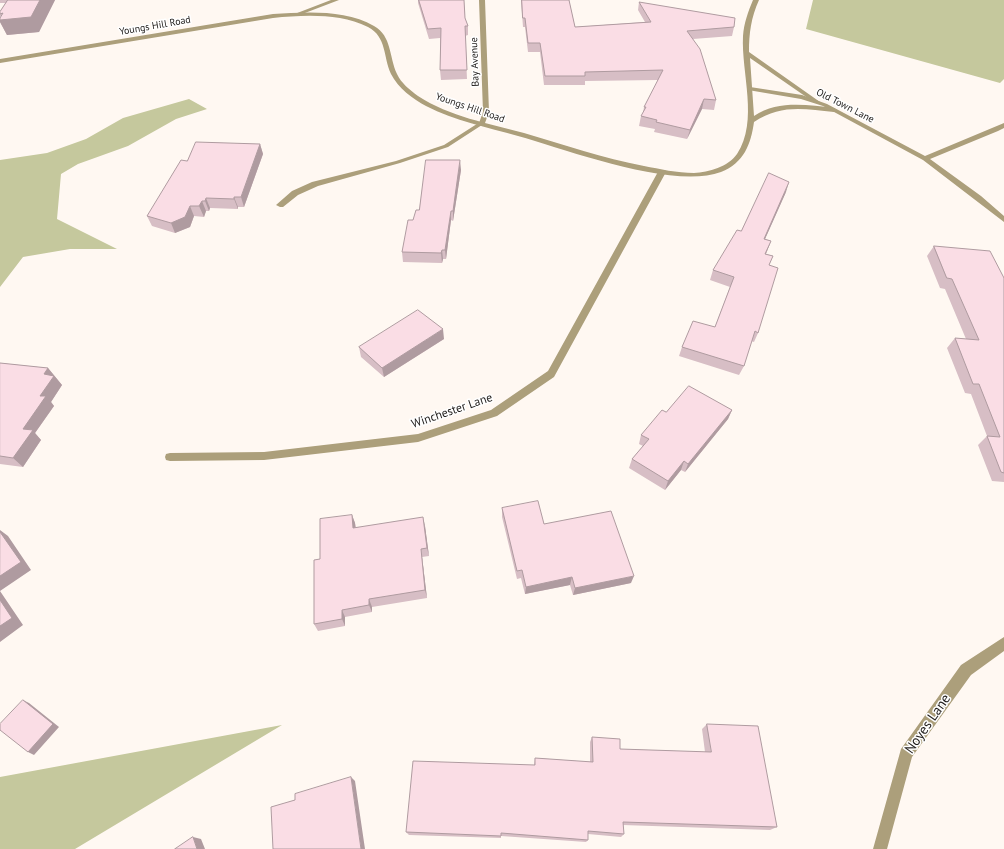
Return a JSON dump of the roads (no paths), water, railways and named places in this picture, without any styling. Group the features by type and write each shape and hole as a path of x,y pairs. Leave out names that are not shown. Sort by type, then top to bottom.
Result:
{"street":[{"path":"295,15 336,0"},
{"name":"Bay Avenue","path":"482,0 486,112 482,123"},
{"name":"Youngs Hill Road","path":"0,62 248,20 295,15 338,17 357,21 372,27 385,40 393,72 405,88 418,98 436,108 595,156 662,172 684,175 707,174 732,164 744,149 749,136 751,121 747,53 748,21 756,0"},
{"path":"747,53 817,102"},
{"name":"Old Town Lane","path":"750,89 792,95 817,102 834,110 925,159 978,198 1004,220"},
{"path":"751,121 762,112 778,107 798,106 834,110"},
{"path":"280,205 295,193 315,184 398,162 446,146 482,123"},
{"path":"925,159 996,130 1004,125"},
{"name":"Winchester Lane","path":"170,457 264,456 418,438 494,413 551,374 662,172"},
{"name":"Noyes Lane","path":"880,849 906,754 966,670 1004,643"}]}
